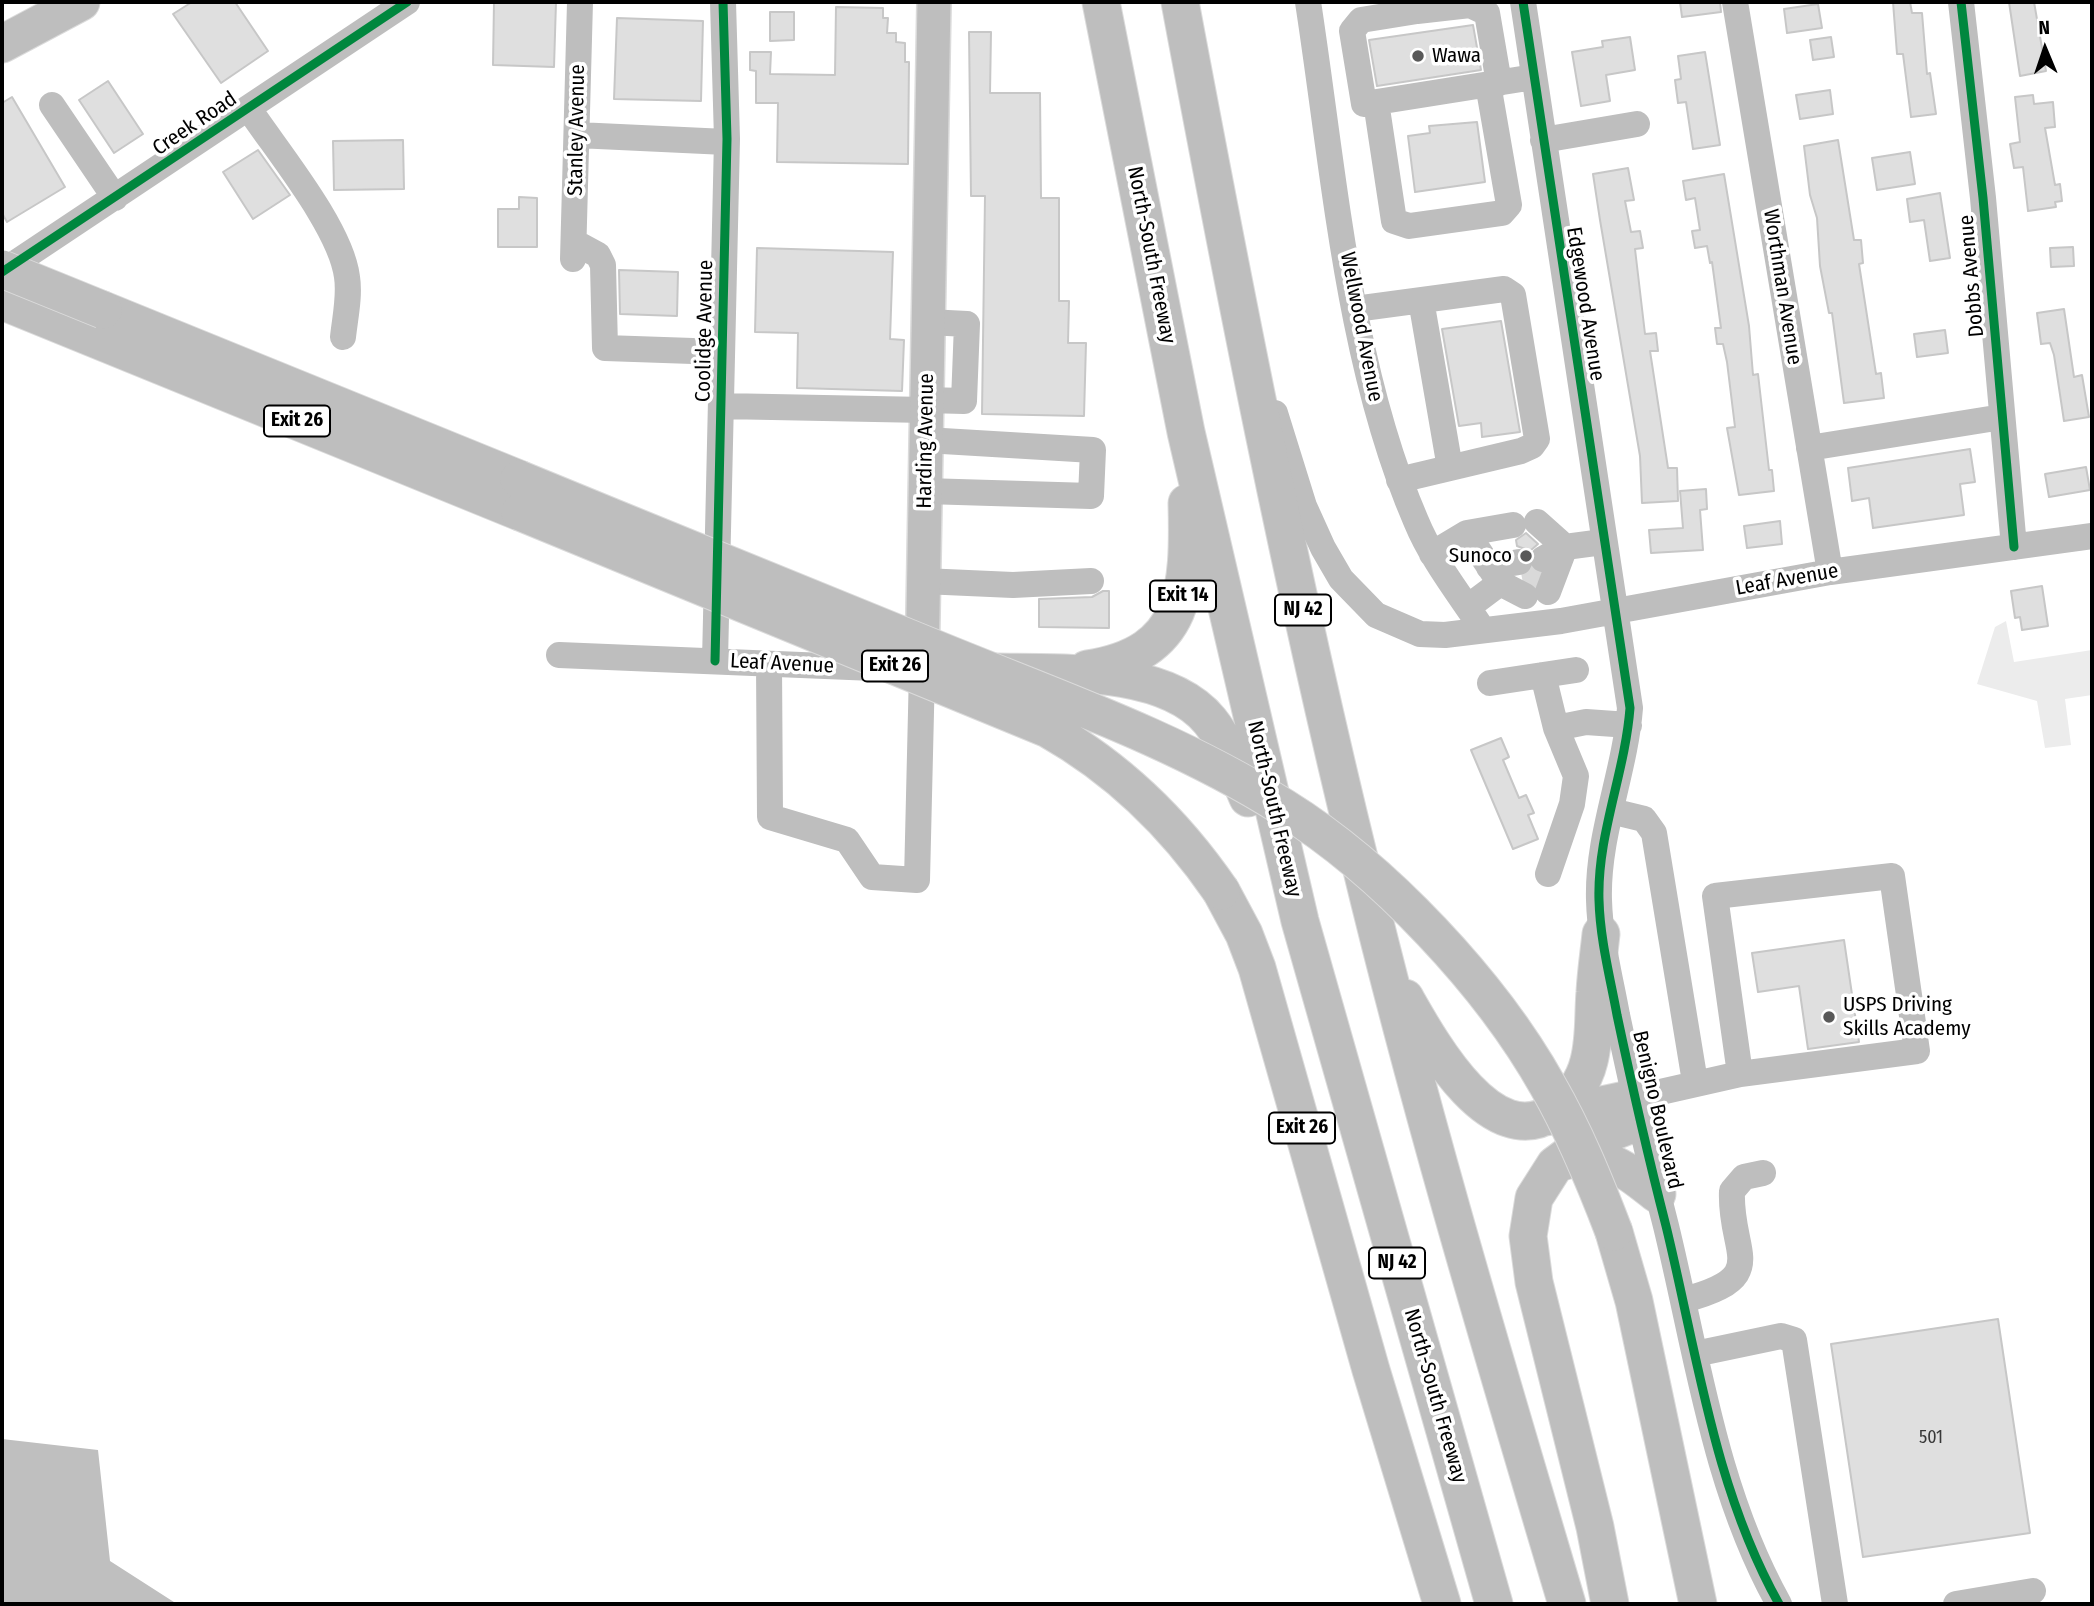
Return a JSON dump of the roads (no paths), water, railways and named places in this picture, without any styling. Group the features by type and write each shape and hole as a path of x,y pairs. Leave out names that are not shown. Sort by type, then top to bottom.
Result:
{"highway":[{"path":"2,41 62,2"},
{"path":"2,41 81,2"},
{"name":"North-South Freeway","path":"1101,2 1186,432 1300,922 1494,1604"},
{"name":"NJ 42","path":"1180,2 1227,252 1288,544 1386,967 1458,1236 1567,1604"},
{"path":"2,271 103,310 519,496 1135,730 1228,775 1303,820 1363,867 1410,912 1495,1008 1541,1074 1585,1158 1614,1232 1639,1323 1698,1604"},
{"name":"Exit 26","path":"2,301 73,331 519,496 1048,729 1088,753 1132,787 1183,840 1221,891 1244,934 1257,968 1371,1370 1443,1604"},
{"name":"Exit 14","path":"1052,673 1099,667 1130,657 1156,641 1175,618 1187,576 1186,432"},
{"path":"922,670 1052,673 1157,686 1186,700 1208,719 1225,748 1300,922"},
{"path":"1545,1118 1573,1093 1589,1062 1596,1020 1594,996 1601,934"},
{"path":"1386,967 1421,1026 1484,1107 1512,1119 1637,1109"},
{"path":"1611,1604 1529,1256 1529,1214 1539,1185 1555,1165 1637,1109"},
{"path":"1555,1165 1588,1156 1602,1159 1628,1172 1657,1194"}],"main road":[{"name":"Harding Avenue","path":"922,670 934,2"}],"street":[{"name":"Creek Road","path":"2,271 407,2"},
{"name":"Stanley Avenue","path":"580,2 574,250 598,255 603,265 605,348 722,352"},
{"name":"Coolidge Avenue","path":"715,661 726,142 723,2"},
{"name":"Wellwood Avenue","path":"1308,2 1355,309 1370,386 1399,480 1432,554 1483,629"},
{"name":"Edgewood Avenue","path":"1523,2 1614,611"},
{"name":"Worthman Avenue","path":"1735,2 1830,572"},
{"name":"Dobbs Avenue","path":"1961,2 1983,198 2014,547"},
{"path":"1470,5 1487,13 1493,84 1509,205 1502,213 1409,226 1394,220 1352,31 1361,20 1416,6 1470,5"},
{"path":"1324,109 1534,77"},
{"path":"52,105 115,198"},
{"path":"249,108 342,253 348,279 343,337"},
{"path":"1543,140 1637,124"},
{"path":"577,135 726,142"},
{"name":"Leaf Avenue","path":"1227,252 1304,506 1323,548 1341,579 1376,615 1408,630 1431,635 1614,611 1830,572 2092,536"},
{"path":"1355,309 1504,289 1513,295 1537,439 1521,451 1399,480"},
{"path":"1421,300 1450,468"},
{"path":"721,406 926,417 1093,450 1091,496 925,491"},
{"path":"1809,448 2002,417"},
{"path":"1432,554 1470,538 1526,529 1525,573"},
{"path":"1470,538 1525,573"},
{"path":"1468,607 1525,573 1603,542"},
{"path":"923,581 1013,585 1091,581"},
{"name":"Benigno Boulevard","path":"1614,611 1627,671 1629,726 1601,865 1601,934 1637,1109 1684,1300 1705,1403 1727,1482 1749,1542 1779,1604"},
{"name":"Leaf Avenue","path":"559,655 922,670"},
{"name":"Harding Avenue","path":"769,664 770,817 847,840 872,877 917,880 922,670"},
{"path":"1490,683 1576,670"},
{"path":"1544,675 1556,728 1576,776 1572,804 1548,874"},
{"path":"1556,728 1579,723 1629,726"},
{"path":"1611,811 1644,819 1654,833 1695,1082"},
{"path":"1637,1109 1695,1082 1740,1073 1917,1051 1892,876 1715,896 1740,1073"},
{"path":"1684,1300 1719,1289 1736,1275 1742,1255 1732,1191 1744,1177 1763,1173"},
{"path":"1695,1354 1781,1336 1794,1340 1835,1604"},
{"path":"1956,1604 2033,1591"}],"tunnel":[{"path":"1522,578 1545,574"}],"place":[{"name":"Wawa","path":"1418,56"},
{"name":"Sunoco","path":"1526,556"},
{"name":"USPS Driving Skills Academy","path":"1829,1017"}]}
